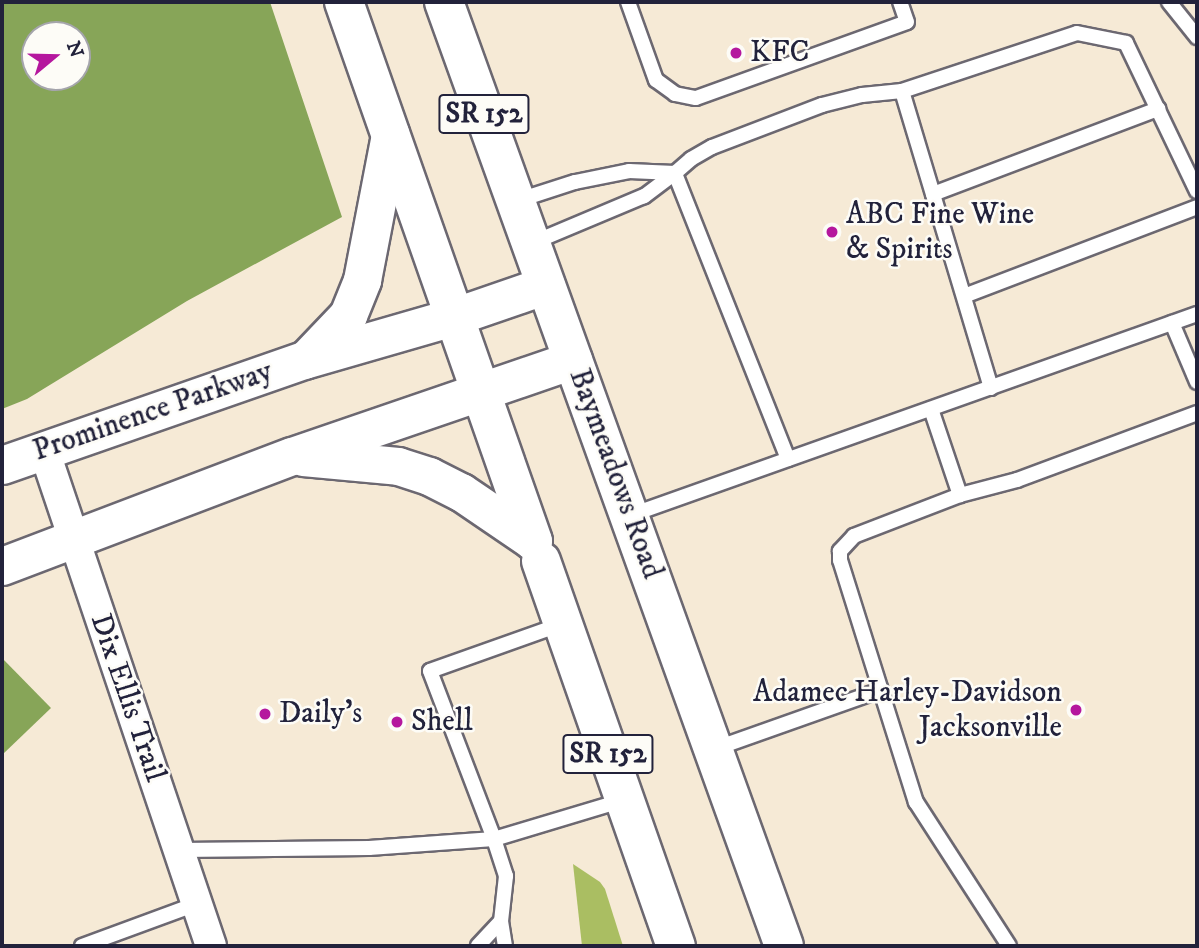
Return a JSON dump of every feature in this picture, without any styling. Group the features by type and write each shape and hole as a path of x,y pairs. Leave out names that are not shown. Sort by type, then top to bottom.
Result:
{"main road":[{"name":"SR 152","path":"344,2 478,391 564,624 677,946"},
{"name":"Baymeadows Road","path":"444,2 631,515 784,946"}],"street":[{"path":"304,360 348,315 362,280 390,134"},
{"name":"Prominence Parkway","path":"2,465 304,360 453,317 546,285"},
{"path":"2,566 292,456 573,360"},
{"name":"Dix Ellis Trail","path":"44,450 71,538 211,946"},
{"path":"292,456 398,466 429,475 461,492 537,551"}],"lane":[{"path":"628,2 656,80 675,94 696,99 907,22 900,2"},
{"path":"1169,2 1197,37"},
{"path":"531,243 644,196 712,147 822,105 862,95 902,91 1077,33 1126,43 1197,191"},
{"path":"902,91 991,387"},
{"path":"933,194 1158,109"},
{"path":"515,201 575,182 629,171 675,173"},
{"path":"675,173 788,459"},
{"path":"964,296 1197,207"},
{"path":"631,515 1197,314"},
{"path":"1172,323 1197,382"},
{"path":"931,409 960,495"},
{"path":"1009,946 916,802 840,560 840,551 854,536 960,495 1017,480 1197,412"},
{"path":"505,946 501,921 506,876 430,671 564,624"},
{"path":"715,749 881,690"},
{"path":"180,850 369,848 494,839 624,800"},
{"path":"82,946 198,904"},
{"path":"478,946 501,921"}],"green space":[{"path":"2,2 270,2 342,217 187,301 27,399 2,409"},
{"path":"2,658 51,708 2,755"},
{"path":"573,864 600,882 605,889 623,946 582,946"}],"place":[{"name":"KFC","path":"736,53"},
{"name":"ABC Fine Wine & Spirits","path":"832,232"},
{"name":"Adamec Harley-Davidson Jacksonville","path":"1076,710"},
{"name":"Daily's","path":"265,714"},
{"name":"Shell","path":"397,722"}]}
